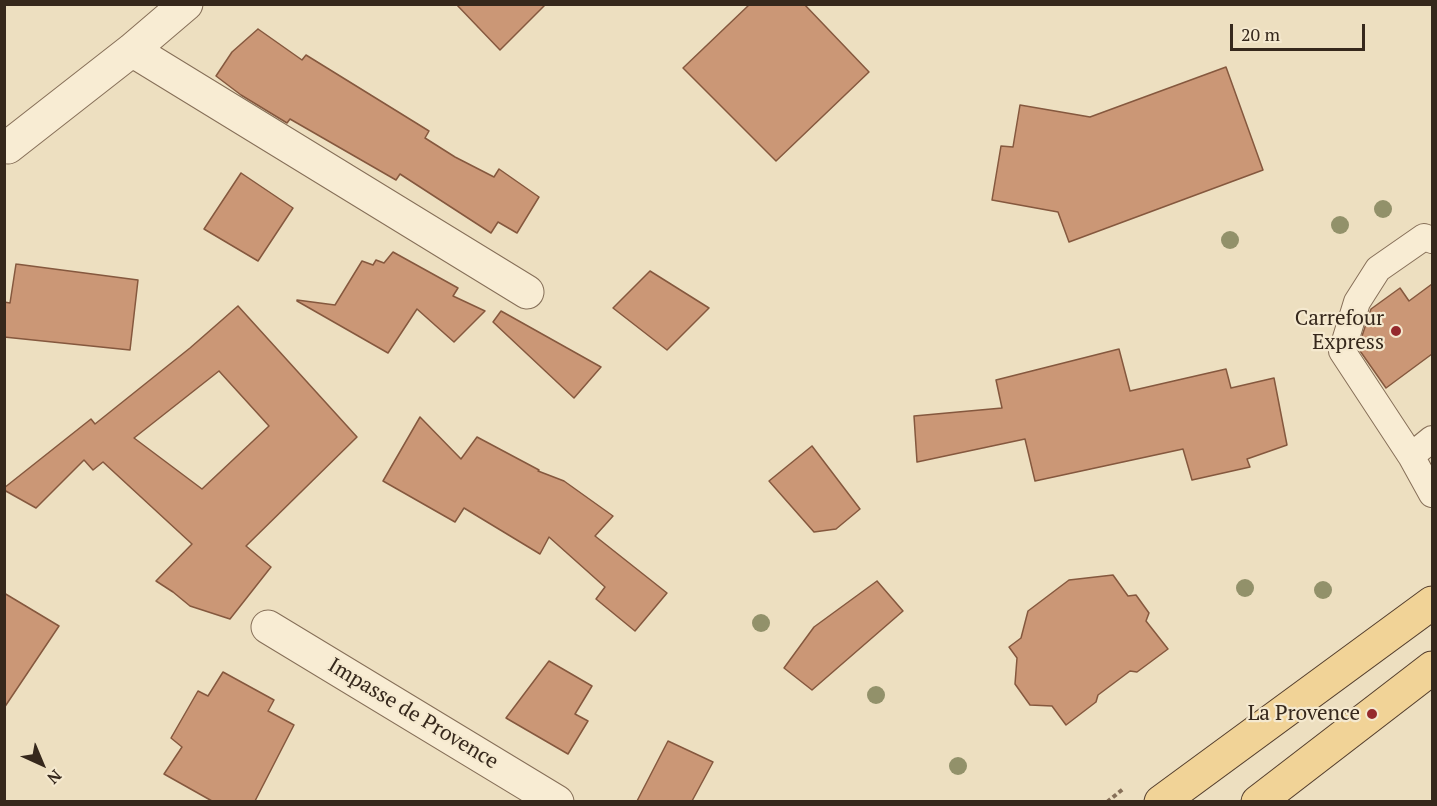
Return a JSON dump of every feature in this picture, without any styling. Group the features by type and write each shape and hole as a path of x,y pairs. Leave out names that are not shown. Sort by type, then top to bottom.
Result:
{"main road":[{"path":"1161,801 1432,603"},
{"path":"1258,801 1432,668"}],"street":[{"path":"8,147 132,50 186,4"},
{"path":"132,50 527,292"},
{"name":"Impasse de Provence","path":"268,627 557,801"}],"lane":[{"path":"1432,240 1424,237 1378,268 1357,302 1342,351 1411,456 1432,494"},
{"path":"1411,456 1432,440"}],"building":[{"path":"456,4 546,4 500,50"},
{"path":"750,4 804,4 869,72 776,161 683,68"},
{"path":"258,29 302,60 306,55 429,131 425,138 455,157 494,177 499,169 539,197 517,233 498,222 491,233 400,174 396,180 290,119 287,123 241,95 216,76 232,52"},
{"path":"1226,67 1263,170 1069,242 1058,212 992,200 1001,146 1013,147 1020,105 1090,117"},
{"path":"241,173 293,208 258,261 204,229"},
{"path":"393,252 458,288 453,296 485,311 454,342 417,309 388,353 297,301 335,305 362,261 373,265 376,260 384,263"},
{"path":"16,264 138,280 130,350 4,337 4,302 10,303"},
{"path":"650,271 709,308 667,350 613,308"},
{"name":"Carrefour Express","path":"1432,284 1432,354 1386,388 1358,348 1371,309 1400,288 1409,301"},
{"path":"238,306 357,437 246,546 271,567 230,619 190,606 156,581 192,544 103,462 93,470 84,460 36,508 4,490 91,419 95,424 190,348","holes":["219,371 269,426 202,489 134,438"]},
{"path":"501,311 601,367 574,398 493,322"},
{"path":"1119,349 1130,391 1226,369 1231,388 1274,378 1287,445 1247,459 1250,467 1192,480 1183,449 1035,481 1025,439 917,462 914,416 1002,408 996,380"},
{"path":"420,417 461,459 477,437 538,471 564,481 613,516 595,536 667,593 635,631 596,599 605,587 549,537 540,554 464,508 455,522 383,481"},
{"path":"812,446 860,509 836,529 814,532 769,481"},
{"path":"1113,575 1128,596 1136,595 1149,613 1146,621 1168,649 1137,672 1130,671 1098,695 1096,702 1066,725 1052,706 1030,705 1015,684 1017,658 1009,647 1021,638 1028,611 1069,580"},
{"path":"877,581 903,611 812,690 784,668 814,627"},
{"path":"4,593 59,626 4,708"},
{"path":"549,661 592,686 575,714 588,721 568,754 506,718"},
{"path":"223,672 274,700 268,711 294,725 255,801 212,801 164,774 182,747 171,738 198,691 208,696"},
{"path":"668,741 713,762 692,801 637,801"}],"place":[{"name":"Carrefour Express","path":"1396,331"},
{"name":"La Provence","path":"1372,714"}]}
